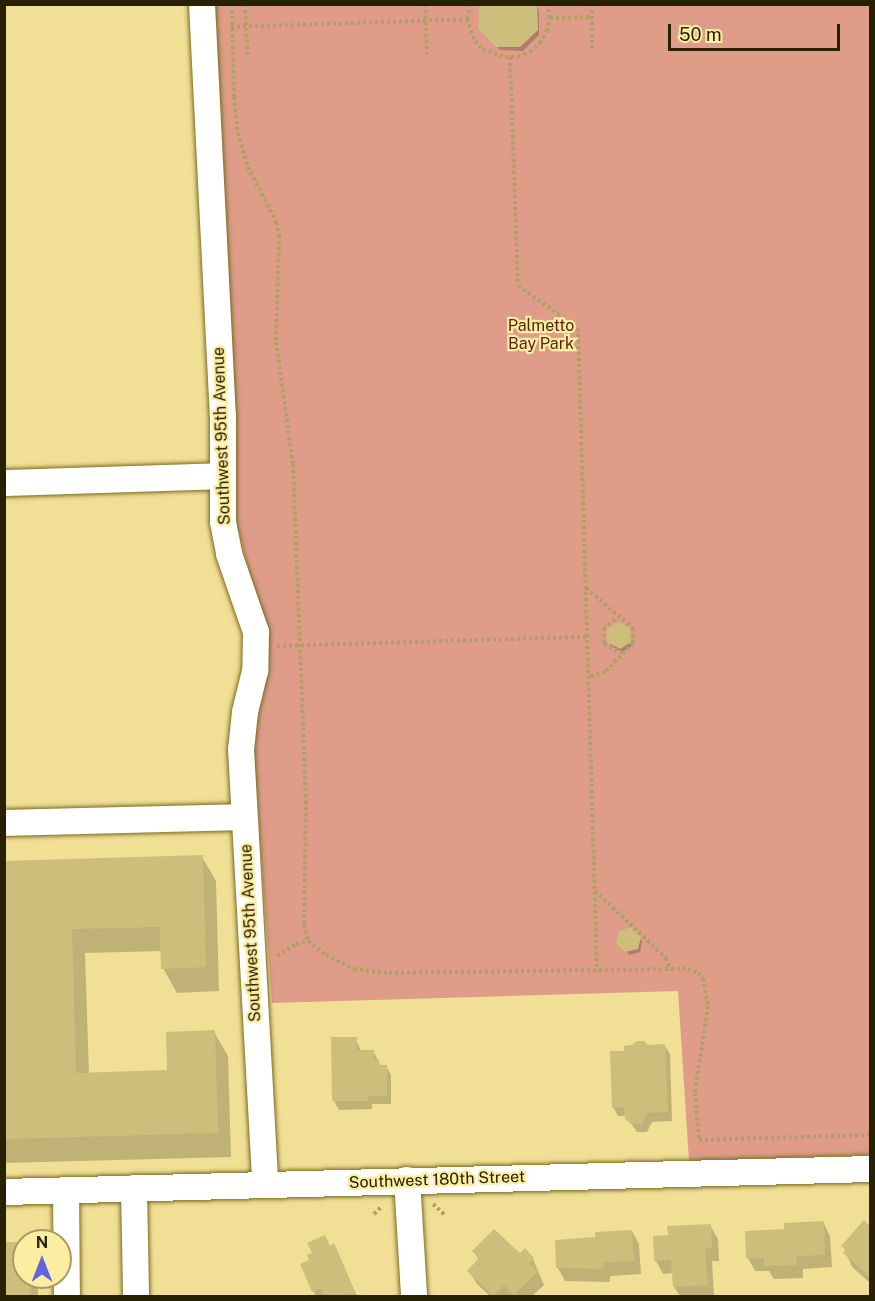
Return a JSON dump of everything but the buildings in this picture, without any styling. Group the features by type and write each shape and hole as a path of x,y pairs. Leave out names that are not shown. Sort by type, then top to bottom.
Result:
{"street":[{"name":"Southwest 95th Avenue","path":"202,4 223,416 222,476 225,537 256,632 255,671 242,731 244,818 265,1185"},
{"path":"4,483 222,476"},
{"path":"4,823 244,818"},
{"name":"Southwest 180th Street","path":"4,1192 870,1169"},
{"path":"407,1180 414,1296"},
{"path":"134,1188 136,1296"},
{"path":"66,1190 67,1296"}],"path":[{"path":"232,4 234,96 241,147 276,222 279,235 276,342 293,464 306,811 304,925 308,941 326,955 354,969 389,973 688,969 703,978 708,1006 695,1093 699,1140 870,1135"},
{"path":"245,4 248,59"},
{"path":"425,4 427,54"},
{"path":"470,4 468,19 470,30 483,49 493,55 510,57 530,52 540,43 547,31 550,18 548,4"},
{"path":"592,4 592,49"},
{"path":"550,18 592,17"},
{"path":"224,28 468,19"},
{"path":"510,57 518,286 578,328 597,972"},
{"path":"586,587 633,628 633,643 605,672 588,676"},
{"path":"620,616 604,628 604,644 622,654"},
{"path":"274,646 587,637"},
{"path":"594,891 666,958 670,970"},
{"path":"274,958 296,944 308,941"},
{"path":"432,1204 445,1215"},
{"path":"374,1214 383,1205"}],"green space":[{"name":"Palmetto Bay Park","path":"191,5 870,5 870,1155 689,1161 678,991 272,1003 252,728 267,639 217,450"}]}
